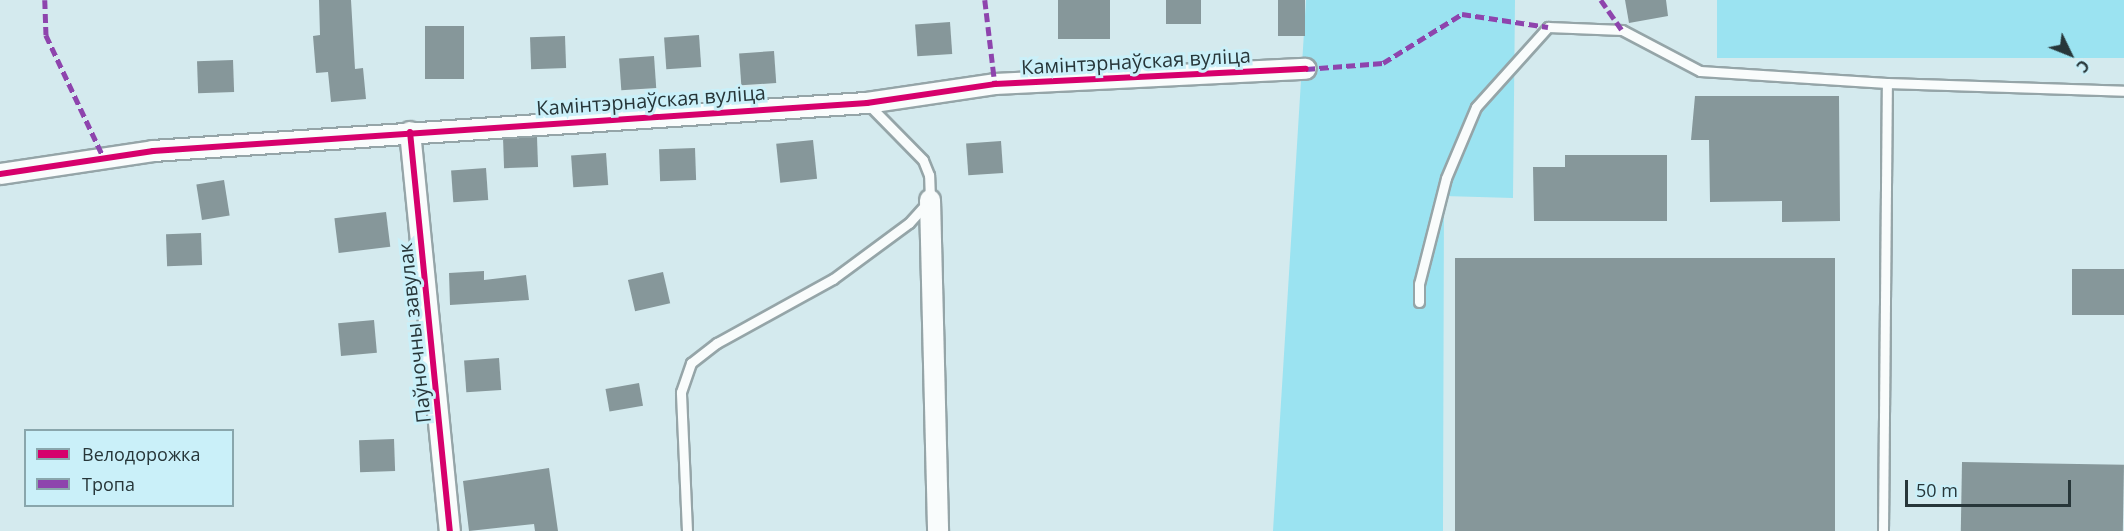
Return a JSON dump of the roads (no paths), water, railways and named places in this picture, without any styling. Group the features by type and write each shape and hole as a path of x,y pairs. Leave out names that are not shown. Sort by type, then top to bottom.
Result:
{"street":[{"name":"Камінтэрнаўская вуліца","path":"0,174 153,151 867,103 995,84 1306,69"},
{"name":"Паўночны завулак","path":"410,132 450,531"},
{"path":"930,200 938,531"}],"lane":[{"path":"1419,302 1419,284 1446,178 1476,107 1548,27 1622,30 1700,71 1887,83 2124,90"},
{"path":"1883,531 1887,83"},
{"path":"687,531 681,392 691,363 717,343 833,279 909,223 930,200 929,175 923,160 867,103"}]}
